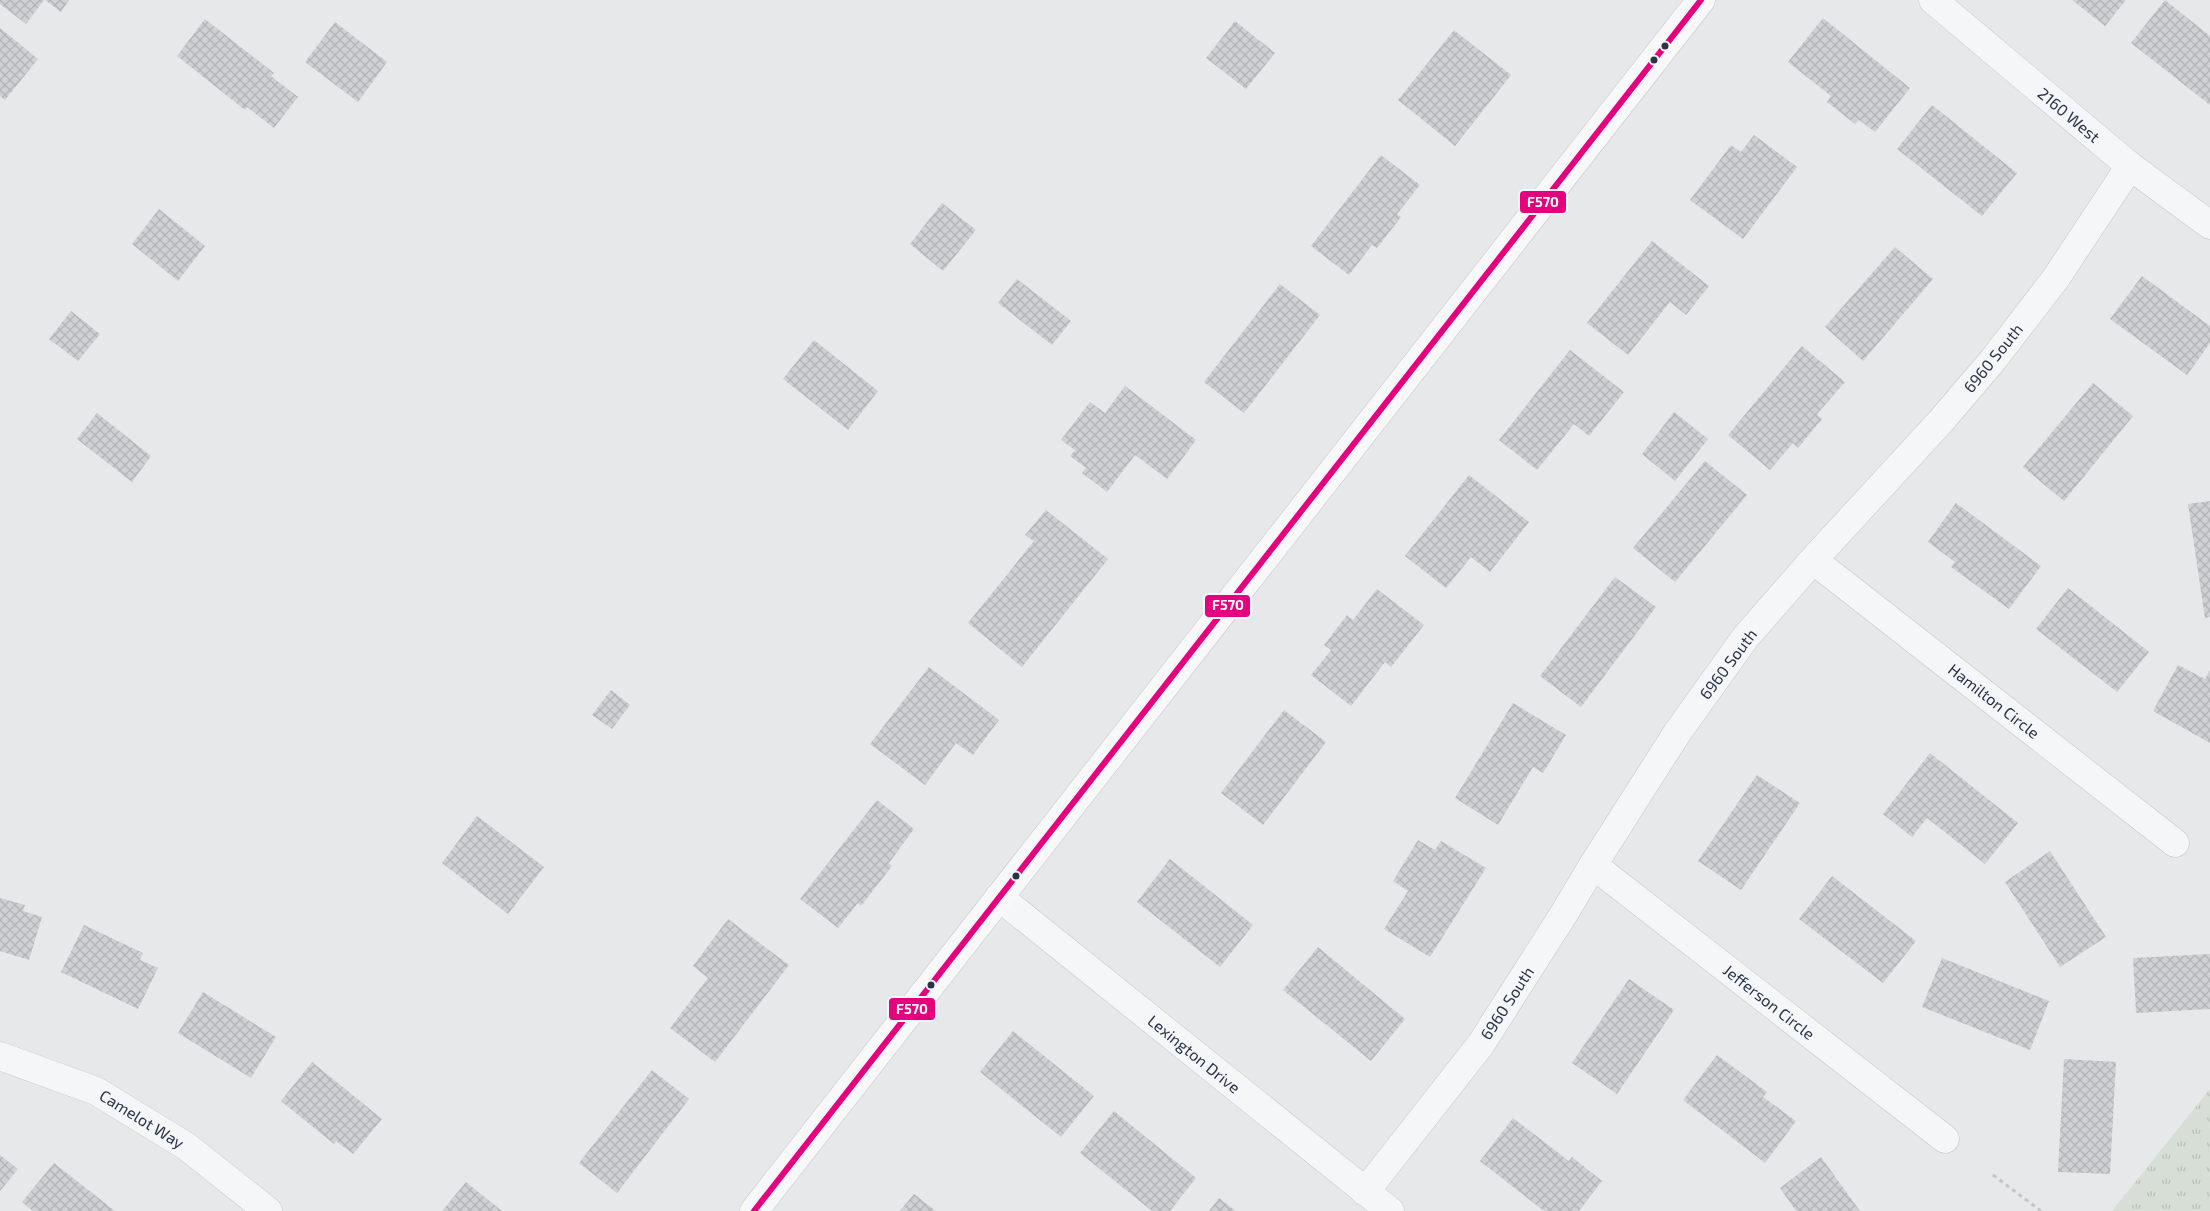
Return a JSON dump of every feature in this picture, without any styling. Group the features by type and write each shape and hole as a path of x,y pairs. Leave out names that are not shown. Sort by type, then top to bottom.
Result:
{"main road":[{"path":"754,1211 1701,0"}],"street":[{"name":"2160 West","path":"1932,0 2130,166 2210,224"},
{"name":"6960 South","path":"1365,1192 1480,1044 1566,912 1592,865 1676,733 1745,638 1813,560 1941,421 1993,360 2056,278 2130,166"},
{"name":"Hamilton Circle","path":"1813,560 2175,843"},
{"name":"Jefferson Circle","path":"1592,865 1945,1139"},
{"name":"Lexington Drive","path":"999,897 1390,1211"},
{"name":"Camelot Way","path":"0,1056 103,1095 186,1146 268,1211"}],"path":[{"path":"1993,1175 2040,1211"}],"green space":[{"path":"2210,1089 2210,1211 2112,1211"}],"building":[{"path":"0,0 44,0 26,24 0,4"},
{"path":"45,0 69,0 61,12"},
{"path":"2072,0 2126,0 2105,26"},
{"path":"2165,0 2210,36 2210,105 2131,43"},
{"path":"1823,18 1910,88 1875,132 1859,120 1855,124 1827,102 1831,96 1788,62"},
{"path":"205,19 274,73 271,76 298,97 274,128 247,107 245,110 177,56"},
{"path":"1235,21 1275,53 1246,89 1206,58"},
{"path":"335,22 387,62 358,102 305,62"},
{"path":"0,28 38,59 5,100 0,96"},
{"path":"1454,30 1511,75 1455,146 1398,100"},
{"path":"1932,105 2017,173 1982,216 1897,149"},
{"path":"1754,135 1797,167 1743,239 1690,200 1731,145 1741,152"},
{"path":"1381,155 1420,185 1397,214 1401,217 1377,248 1372,245 1349,275 1311,246"},
{"path":"942,203 976,230 943,271 910,244"},
{"path":"159,209 205,246 178,281 132,244"},
{"path":"1652,241 1709,286 1686,315 1670,302 1628,355 1587,323"},
{"path":"1895,247 1933,279 1863,361 1825,327"},
{"path":"2142,276 2210,326 2210,343 2187,375 2110,319"},
{"path":"1017,279 1071,321 1052,345 998,303"},
{"path":"1280,284 1320,315 1244,413 1204,382"},
{"path":"71,311 100,334 78,361 49,339"},
{"path":"814,340 878,391 848,430 783,379"},
{"path":"1802,346 1845,382 1817,414 1822,419 1798,448 1793,443 1770,470 1728,435"},
{"path":"1570,350 1624,392 1589,436 1574,424 1537,470 1499,440"},
{"path":"2093,383 2133,416 2064,501 2023,467"},
{"path":"1125,386 1196,440 1167,479 1135,455 1107,492 1082,473 1086,468 1070,456 1075,450 1061,440 1090,402 1105,413"},
{"path":"1674,412 1708,439 1675,481 1642,454"},
{"path":"97,413 151,456 132,482 77,439"},
{"path":"1705,461 1747,495 1675,582 1633,548"},
{"path":"1469,475 1529,522 1490,572 1471,557 1446,588 1405,556"},
{"path":"2210,501 2210,617 2205,618 2188,504"},
{"path":"1956,503 2041,566 2009,609 1951,567 1955,562 1928,542"},
{"path":"1046,510 1108,559 1022,667 968,623 1034,541 1025,535"},
{"path":"1615,577 1656,607 1581,707 1540,676"},
{"path":"2068,588 2149,652 2117,692 2036,629"},
{"path":"1377,589 1424,625 1391,667 1385,662 1351,706 1311,675 1331,650 1324,645 1347,615 1353,620"},
{"path":"2178,665 2205,679 2210,670 2210,743 2153,711"},
{"path":"929,667 999,720 973,755 956,743 925,785 870,744"},
{"path":"611,690 630,705 612,729 592,715"},
{"path":"1513,703 1566,735 1543,773 1533,767 1498,825 1455,798"},
{"path":"1284,710 1326,742 1263,825 1221,793"},
{"path":"1930,753 2018,823 1985,864 1927,818 1912,837 1883,814"},
{"path":"1757,775 1800,803 1741,890 1698,861"},
{"path":"877,800 914,829 889,863 892,866 861,906 858,903 838,928 800,899"},
{"path":"477,816 544,867 508,914 442,863"},
{"path":"1418,840 1435,850 1441,841 1486,868 1430,957 1384,929 1408,891 1393,881"},
{"path":"2050,851 2106,937 2060,967 2005,882"},
{"path":"1170,859 1253,925 1220,967 1137,902"},
{"path":"1832,876 1916,941 1883,983 1799,919"},
{"path":"0,898 25,905 23,911 42,917 29,960 0,951"},
{"path":"728,919 789,965 715,1062 670,1028 708,978 693,966"},
{"path":"84,925 143,953 140,960 158,968 138,1009 61,972"},
{"path":"1318,947 1405,1019 1371,1061 1283,990"},
{"path":"2210,954 2210,1009 2136,1013 2133,958"},
{"path":"1942,958 2049,1001 2030,1050 1922,1007"},
{"path":"1629,979 1674,1010 1617,1094 1572,1063"},
{"path":"203,992 276,1037 251,1078 178,1033"},
{"path":"1013,1031 1094,1096 1061,1137 980,1072"},
{"path":"1717,1055 1767,1092 1763,1097 1796,1121 1765,1163 1683,1100"},
{"path":"2064,1059 2116,1062 2110,1174 2058,1172"},
{"path":"312,1062 382,1119 353,1154 336,1141 334,1144 281,1101"},
{"path":"652,1070 689,1099 617,1193 579,1163"},
{"path":"1114,1111 1196,1178 1170,1211 1152,1211 1080,1153"},
{"path":"1513,1118 1569,1161 1572,1157 1602,1181 1579,1211 1544,1211 1480,1161"},
{"path":"0,1155 18,1169 0,1191"},
{"path":"1821,1157 1860,1211 1796,1211 1780,1188"},
{"path":"54,1163 115,1211 33,1211 22,1202"},
{"path":"466,1182 502,1211 442,1211"},
{"path":"914,1194 936,1211 900,1211"},
{"path":"1219,1198 1236,1211 1209,1211"}],"transit line":[{"name":"F570","path":"754,1211 1701,0"}]}
